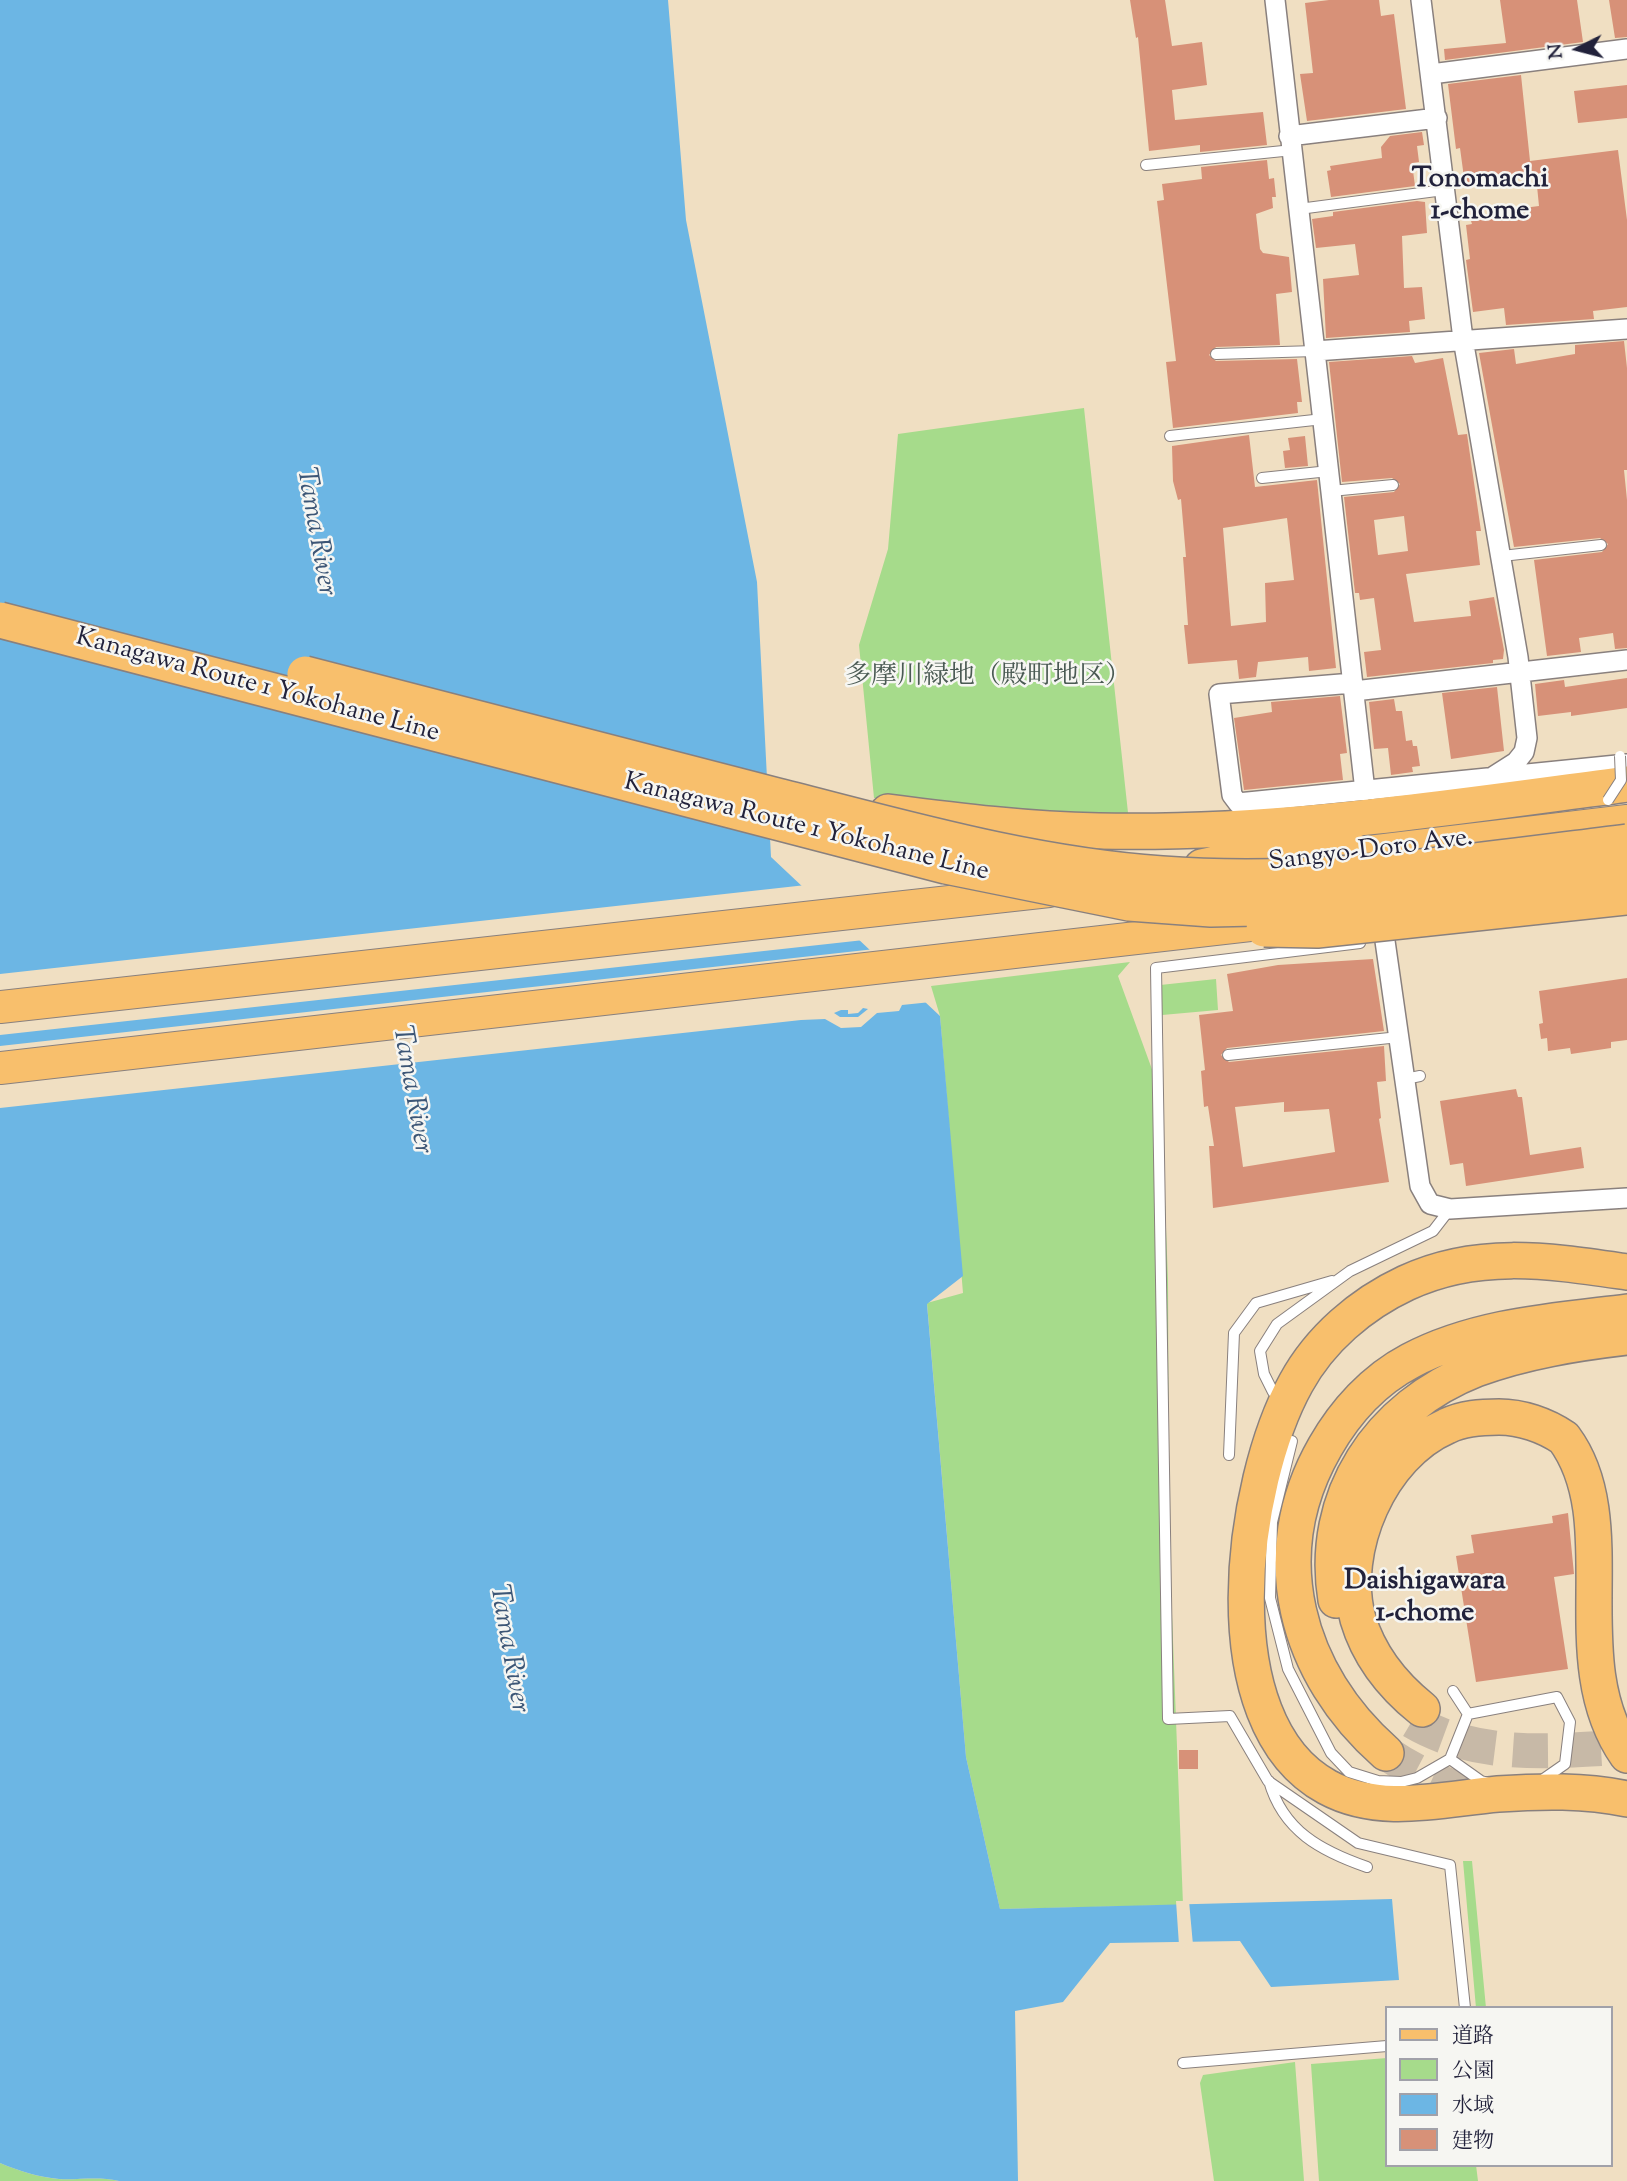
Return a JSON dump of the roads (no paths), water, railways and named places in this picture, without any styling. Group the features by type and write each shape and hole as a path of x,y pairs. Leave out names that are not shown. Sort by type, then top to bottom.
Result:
{"highway":[{"name":"Kanagawa Route 1 Yokohane Line","path":"0,596 783,797 1027,858 1119,877 1330,874 1627,842"},
{"name":"Kanagawa Route 1 Yokohane Line","path":"0,620 1021,883 1156,906 1253,909 1362,900 1627,869"},
{"path":"783,797 987,824 1101,831 1189,830 1324,821 1507,787 1622,801"},
{"path":"1119,877 1196,868 1363,833 1622,801"},
{"path":"1021,883 1095,907 1151,919 1280,930 1317,930 1627,897"},
{"path":"1627,1272 1533,1260 1479,1261 1428,1273 1404,1283 1357,1312 1317,1353 1282,1411 1254,1508 1246,1583 1251,1655 1270,1723 1294,1760 1325,1786 1346,1796 1392,1804 1548,1792 1589,1793 1627,1799"},
{"path":"1386,1753 1363,1733 1329,1691 1306,1639 1298,1609 1294,1549 1298,1515 1320,1456 1352,1409 1369,1391 1408,1362 1445,1346 1486,1334 1627,1312"},
{"path":"1627,1337 1524,1354 1452,1381 1394,1423 1354,1473 1338,1516 1332,1559 1338,1608 1352,1651 1377,1690 1417,1715 1371,1651 1357,1617 1356,1559 1369,1514 1389,1475 1416,1445 1431,1434 1467,1419 1506,1417 1525,1421 1561,1436 1583,1455 1600,1477 1614,1514 1617,1571 1606,1694 1614,1732 1627,1755"}],"main road":[{"name":"Sangyo-Doro Ave.","path":"0,1007 1119,877 1352,854 1622,801"},
{"path":"0,1068 1361,912 1627,878"}],"street":[{"path":"1275,0 1365,791"},
{"path":"1421,0 1463,340 1520,673 1527,738 1524,752 1516,762 1507,787"},
{"path":"1431,74 1627,50"},
{"path":"1291,143 1437,118"},
{"path":"1315,351 1627,329"},
{"path":"1627,660 1520,673 1353,687 1219,694 1232,795 1238,803 1365,791 1507,787 1627,764"},
{"path":"1352,854 1361,912 1384,934 1399,1037 1412,1077 1420,1186 1430,1204 1450,1209 1627,1198"}],"lane":[{"path":"1146,165 1291,143"},
{"path":"1299,209 1444,190"},
{"path":"1216,354 1315,351"},
{"path":"1170,436 1323,419"},
{"path":"1262,478 1329,471"},
{"path":"1331,491 1392,485"},
{"path":"1502,556 1601,545"},
{"path":"1622,801 1620,756 1627,764"},
{"path":"1367,1867 1312,1842 1276,1806 1268,1781 1230,1716 1168,1719 1156,968 1385,940"},
{"path":"1228,1055 1399,1037"},
{"path":"1273,1392 1264,1374 1260,1351 1267,1334 1339,1279 1433,1231 1450,1209"},
{"path":"1229,1455 1234,1333 1256,1303 1286,1292 1339,1279"},
{"path":"1292,1441 1272,1522 1270,1598 1288,1669 1331,1752 1349,1772 1378,1781 1401,1782 1418,1779 1450,1759 1468,1714"},
{"path":"1452,1691 1468,1714"},
{"path":"1450,1759 1481,1781 1505,1785 1545,1779 1564,1764 1570,1722 1557,1697 1468,1714"},
{"path":"1268,1781 1359,1843 1450,1865 1465,2006"},
{"path":"1183,2063 1386,2046"}],"water":[{"name":"Tama River","path":"0,0 668,0 686,220 757,582 771,857 940,1016 963,1276 927,1304 966,1757 1000,1909 1392,1899 1399,1980 1271,1987 1240,1941 1110,1943 1063,2002 1015,2011 1018,2181 119,2181 51,2178 0,2163"}],"tunnel":[{"path":"1412,1721 1463,1742 1490,1747 1544,1751 1627,1747"},
{"path":"1386,1753 1433,1779 1484,1796"}],"district":[{"name":"Tonomachi 1-chome","path":"1480,197"},
{"name":"Daishigawara 1-chome","path":"1425,1599"}],"park label":[{"name":"多摩川緑地（殿町地区）","path":"988,679"}]}
